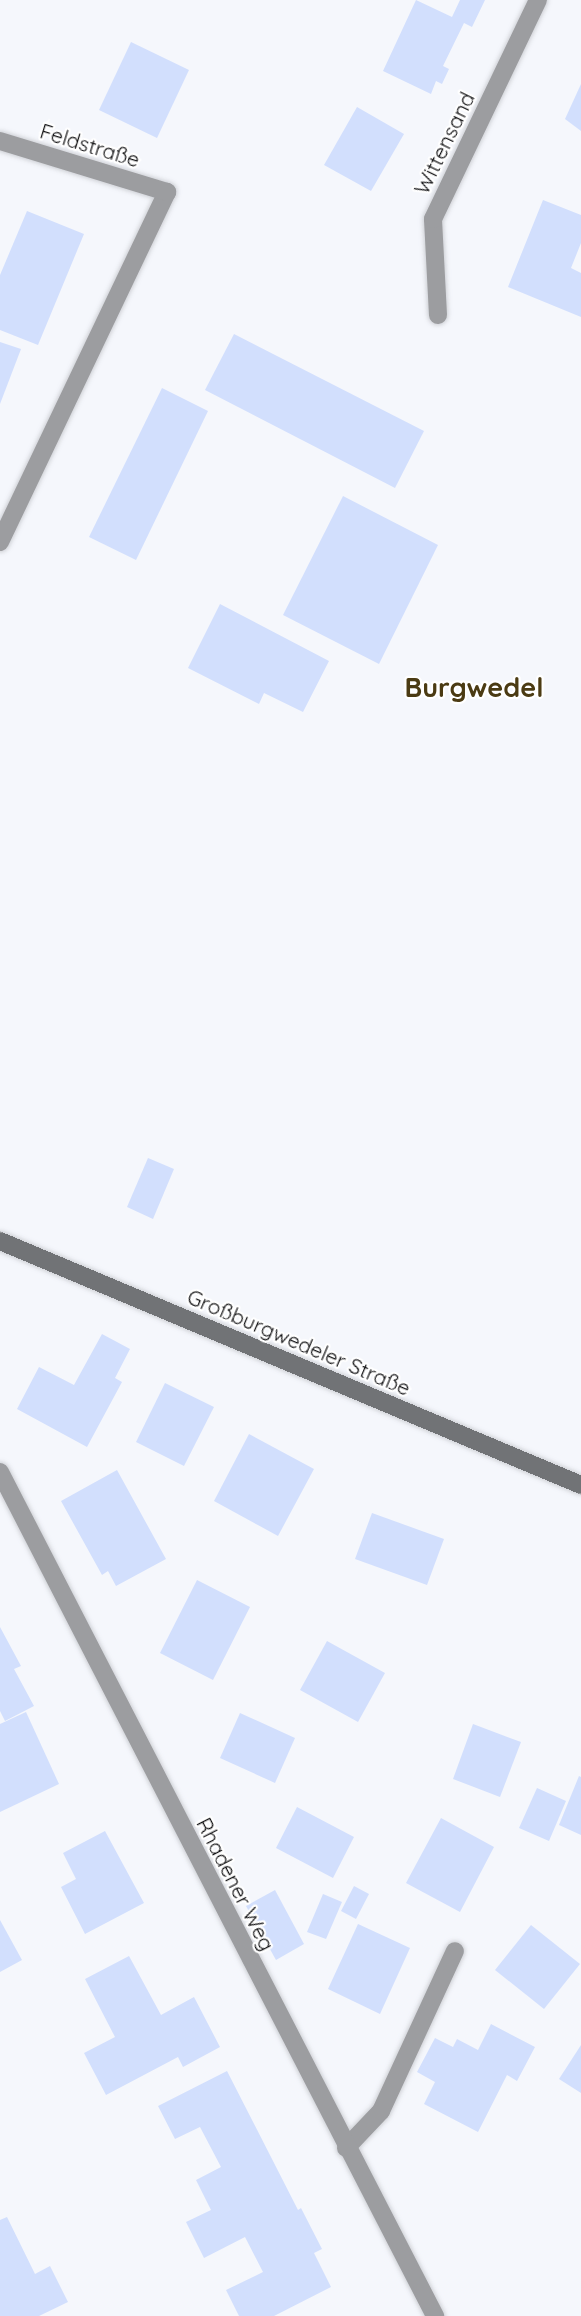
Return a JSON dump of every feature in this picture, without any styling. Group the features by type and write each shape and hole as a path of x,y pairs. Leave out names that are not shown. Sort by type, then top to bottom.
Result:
{"street":[{"name":"Wittensand","path":"438,315 433,219 538,0"},
{"name":"Feldstraße","path":"0,141 167,192 0,542"},
{"name":"Großburgwedeler Straße","path":"0,1241 581,1485"},
{"name":"Rhadener Weg","path":"0,1472 346,2148 435,2316"},
{"path":"346,2148 381,2111 455,1951"}],"building":[{"path":"416,0 452,17 460,0 485,0 472,27 464,23 443,66 449,69 442,84 436,81 431,94 383,71"},
{"path":"131,42 189,70 157,138 99,110"},
{"path":"581,84 581,131 565,119"},
{"path":"357,107 404,134 371,191 324,165"},
{"path":"543,200 581,215 581,243 571,268 581,273 581,317 508,287"},
{"path":"27,211 84,234 38,345 0,330 0,275"},
{"path":"234,334 424,431 395,488 205,390"},
{"path":"0,342 21,349 0,404"},
{"path":"162,388 208,411 136,560 89,537"},
{"path":"343,496 438,545 379,664 283,615"},
{"path":"220,604 329,661 303,712 264,693 259,704 188,668"},
{"path":"148,1158 174,1169 153,1219 127,1207"},
{"path":"102,1334 130,1349 115,1378 122,1382 87,1447 17,1409 39,1367 74,1385"},
{"path":"165,1383 214,1407 184,1466 136,1442"},
{"path":"249,1434 314,1469 278,1536 214,1501"},
{"path":"117,1470 166,1559 116,1586 108,1571 102,1575 61,1501"},
{"path":"372,1513 444,1539 427,1585 355,1559"},
{"path":"197,1580 250,1607 213,1680 160,1653"},
{"path":"0,1627 21,1666 14,1669 34,1706 5,1721 0,1711"},
{"path":"327,1641 385,1673 358,1722 300,1690"},
{"path":"26,1712 59,1784 0,1812 0,1724"},
{"path":"240,1713 295,1738 275,1783 220,1758"},
{"path":"473,1724 521,1742 500,1797 453,1779"},
{"path":"579,1776 581,1777 581,1835 559,1825"},
{"path":"537,1788 566,1801 549,1841 519,1828"},
{"path":"297,1807 354,1837 333,1878 276,1848"},
{"path":"441,1818 494,1847 460,1912 406,1883"},
{"path":"105,1831 144,1903 85,1934 61,1887 76,1879 63,1853"},
{"path":"354,1886 369,1894 356,1919 341,1911"},
{"path":"275,1890 304,1944 276,1960 246,1906"},
{"path":"323,1894 342,1902 326,1939 307,1932"},
{"path":"0,1920 22,1960 0,1972"},
{"path":"358,1924 410,1948 380,2014 328,1989"},
{"path":"531,1925 580,1964 544,2009 495,1970"},
{"path":"129,1956 161,2015 194,1997 220,2047 183,2067 178,2057 106,2095 84,2053 115,2037 85,1979"},
{"path":"491,2024 535,2047 517,2081 507,2075 478,2132 424,2104 435,2082 417,2072 435,2038 453,2047 457,2039 478,2050"},
{"path":"581,2045 581,2093 559,2079"},
{"path":"227,2071 298,2210 301,2208 322,2249 314,2253 331,2287 274,2316 239,2316 226,2290 263,2272 245,2237 204,2258 186,2222 211,2210 196,2180 221,2167 200,2127 175,2139 158,2106"},
{"path":"7,2217 35,2274 50,2266 68,2302 39,2316 0,2316 0,2220"}],"district":[{"name":"Burgwedel","path":"474,688"}]}
